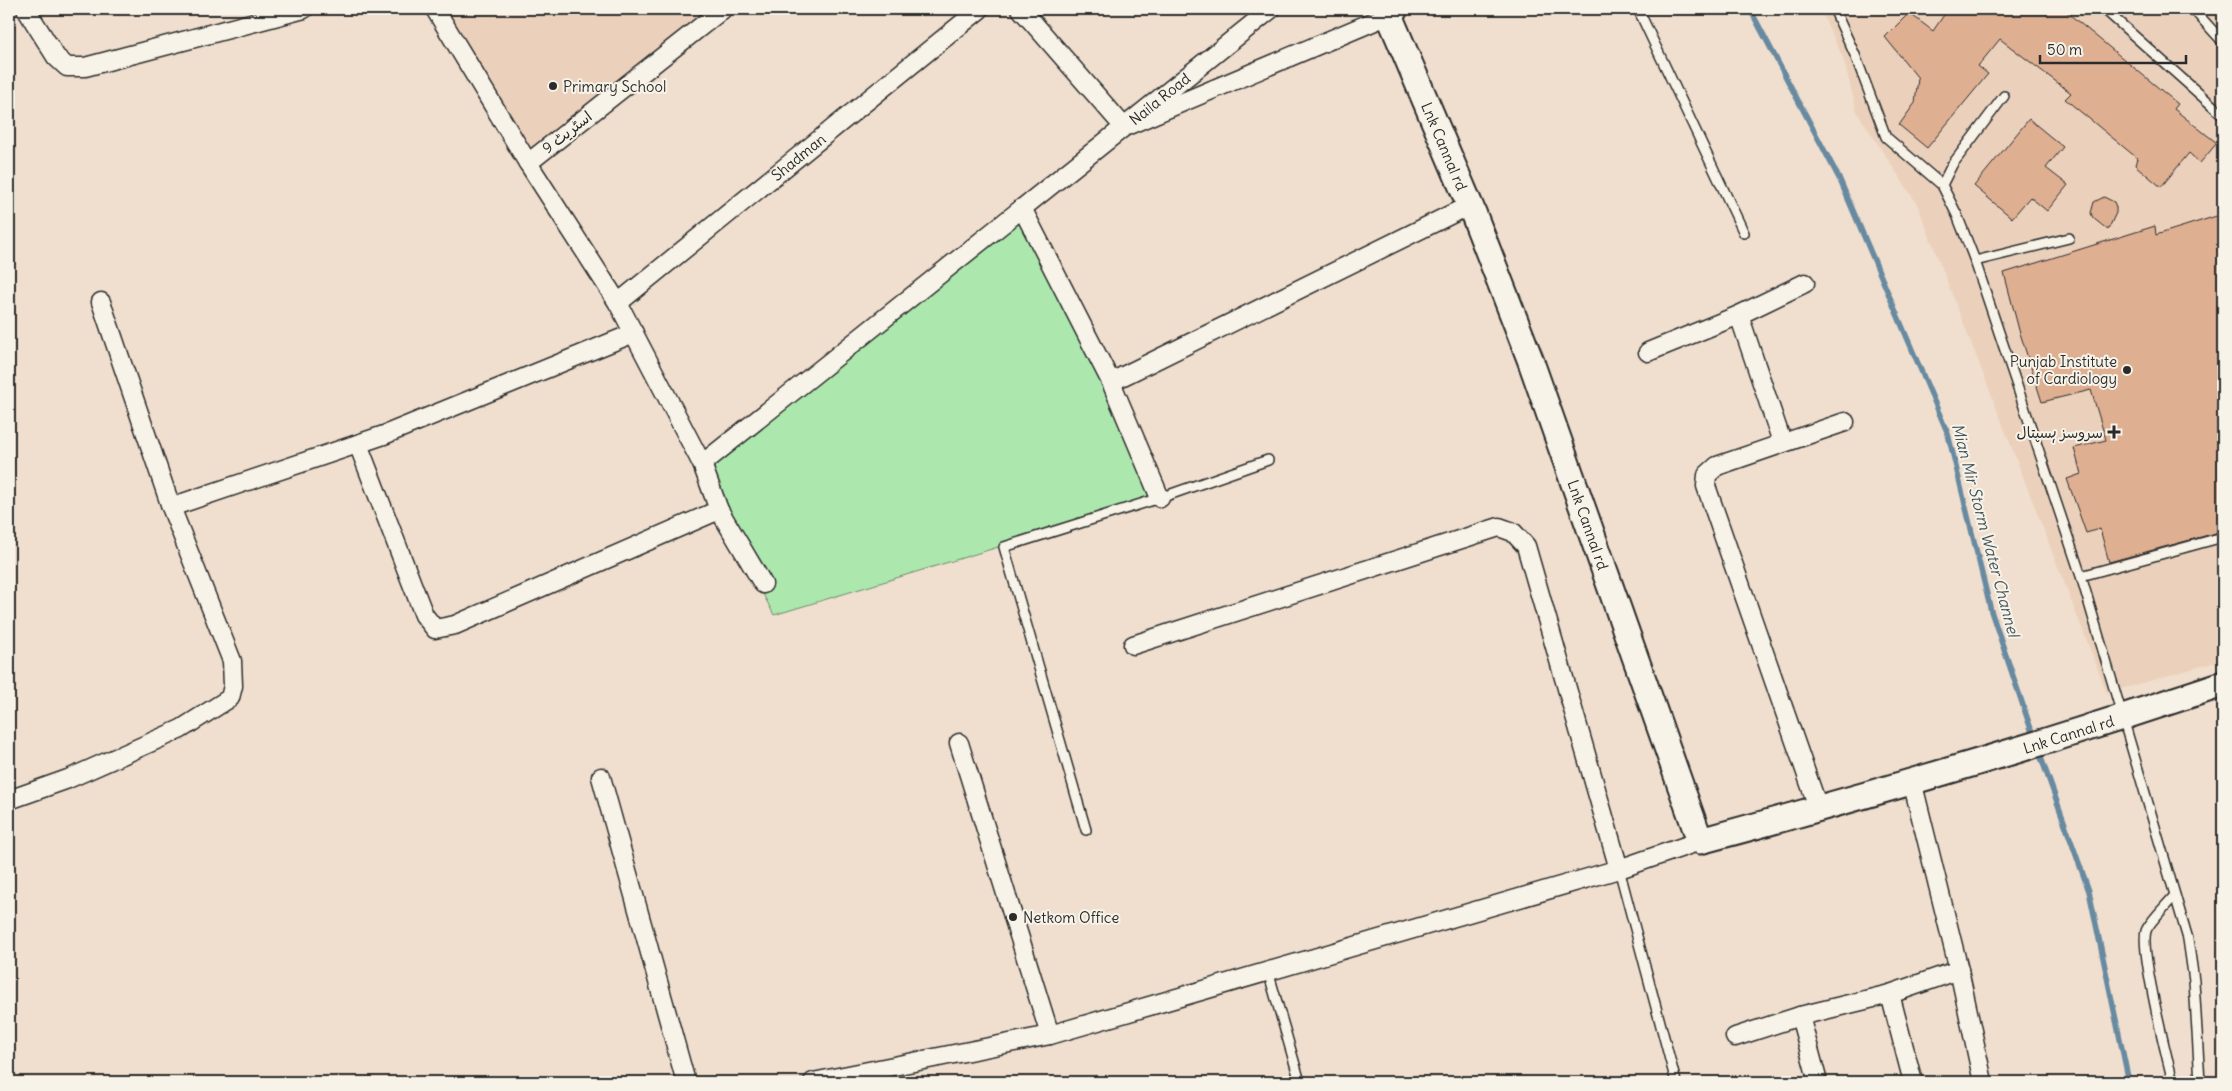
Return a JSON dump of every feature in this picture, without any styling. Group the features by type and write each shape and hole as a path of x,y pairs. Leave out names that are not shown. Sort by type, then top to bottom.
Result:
{"street":[{"path":"26,9 56,57 67,67 85,67 253,15 304,9"},
{"path":"435,9 528,163 618,303 702,464 719,510 763,584"},
{"name":"اسٹریٹ 9","path":"528,163 723,9"},
{"name":"Shadman","path":"618,303 980,9"},
{"name":"Naila Road","path":"1021,9 1124,127 1271,9"},
{"path":"702,464 1124,127 1390,11"},
{"name":"Lnk Cannal rd","path":"1390,11 1470,205 1530,359 1700,841 1819,810 2122,718 2223,684"},
{"path":"1111,382 1470,205"},
{"path":"1022,208 1111,382 1160,498"},
{"path":"1648,352 1739,315 1805,283"},
{"path":"9,800 68,779 181,729 230,698 233,686 232,661 171,507 101,302"},
{"path":"1739,315 1782,442"},
{"path":"171,507 358,444 634,333"},
{"path":"1819,810 1706,486 1707,475 1717,466 1782,442 1845,422"},
{"path":"358,444 424,616 435,629 455,625 719,510"},
{"path":"1134,645 1499,527 1513,532 1526,546 1619,869"},
{"path":"959,743 1050,1035"},
{"path":"601,777 686,1082"},
{"path":"1912,782 1959,970 1983,1082"},
{"path":"813,1082 1050,1035 1619,869 1700,841"},
{"path":"1735,1037 1800,1016 1890,994 1959,970"},
{"path":"1890,994 1913,1082"},
{"path":"1800,1016 1818,1082"}],"lane":[{"path":"1638,9 1744,233"},
{"path":"1834,9 1855,55 1886,137 1942,185 1957,214 1975,261 2081,576 2188,939 2194,981 2200,1082"},
{"path":"2192,9 2223,42"},
{"path":"2108,10 2223,116"},
{"path":"1942,185 1952,164 2004,96"},
{"path":"1975,261 2069,238"},
{"path":"1086,830 1004,547 1160,498 1268,460"},
{"path":"2081,576 2223,537"},
{"path":"1619,869 1676,1082"},
{"path":"2173,1082 2153,990 2146,950 2146,931 2175,896"},
{"path":"1268,972 1300,1082"}],"shaded area":[{"name":"Primary School","path":"434,9 723,9 528,163"},
{"name":"سروسز ہسپتال","path":"1820,9 2223,9 2223,660 2107,693 1917,204 1857,112 1843,58"}],"green space":[{"path":"1022,208 1160,498 774,615 719,510 702,464"}],"building":[{"path":"1948,9 2063,9 2178,104 2174,109 2217,143 2200,163 2189,153 2161,187 2135,165 2137,158 2065,99 2071,93 2000,39 1978,66 1988,74 1927,148 1899,125 1915,103 1918,78 1885,37 1909,13 1933,31"},
{"path":"2029,119 2063,147 2046,168 2068,185 2047,211 2030,197 2012,218 1974,186"},
{"path":"2104,197 2114,202 2116,207 2116,213 2108,230 2093,218 2091,213 2094,202"},
{"name":"Punjab Institute of Cardiology","path":"2223,214 2223,531 2109,562 2100,529 2086,533 2067,479 2081,474 2074,448 2106,440 2091,390 2042,402 2019,330 2004,273 2155,226 2156,235"}],"waterway":[{"name":"Mian Mir Storm Water Channel","path":"1750,9 1840,180 1948,434 1991,611 2034,738"},
{"name":"Mian Mir Storm Water Channel","path":"2038,749 2089,891 2129,1082"}],"place":[{"name":"Primary School","path":"553,86"},
{"name":"Punjab Institute of Cardiology","path":"2127,370"},
{"name":"سروسز ہسپتال","path":"2114,432"},
{"name":"Netkom Office","path":"1013,917"}]}
